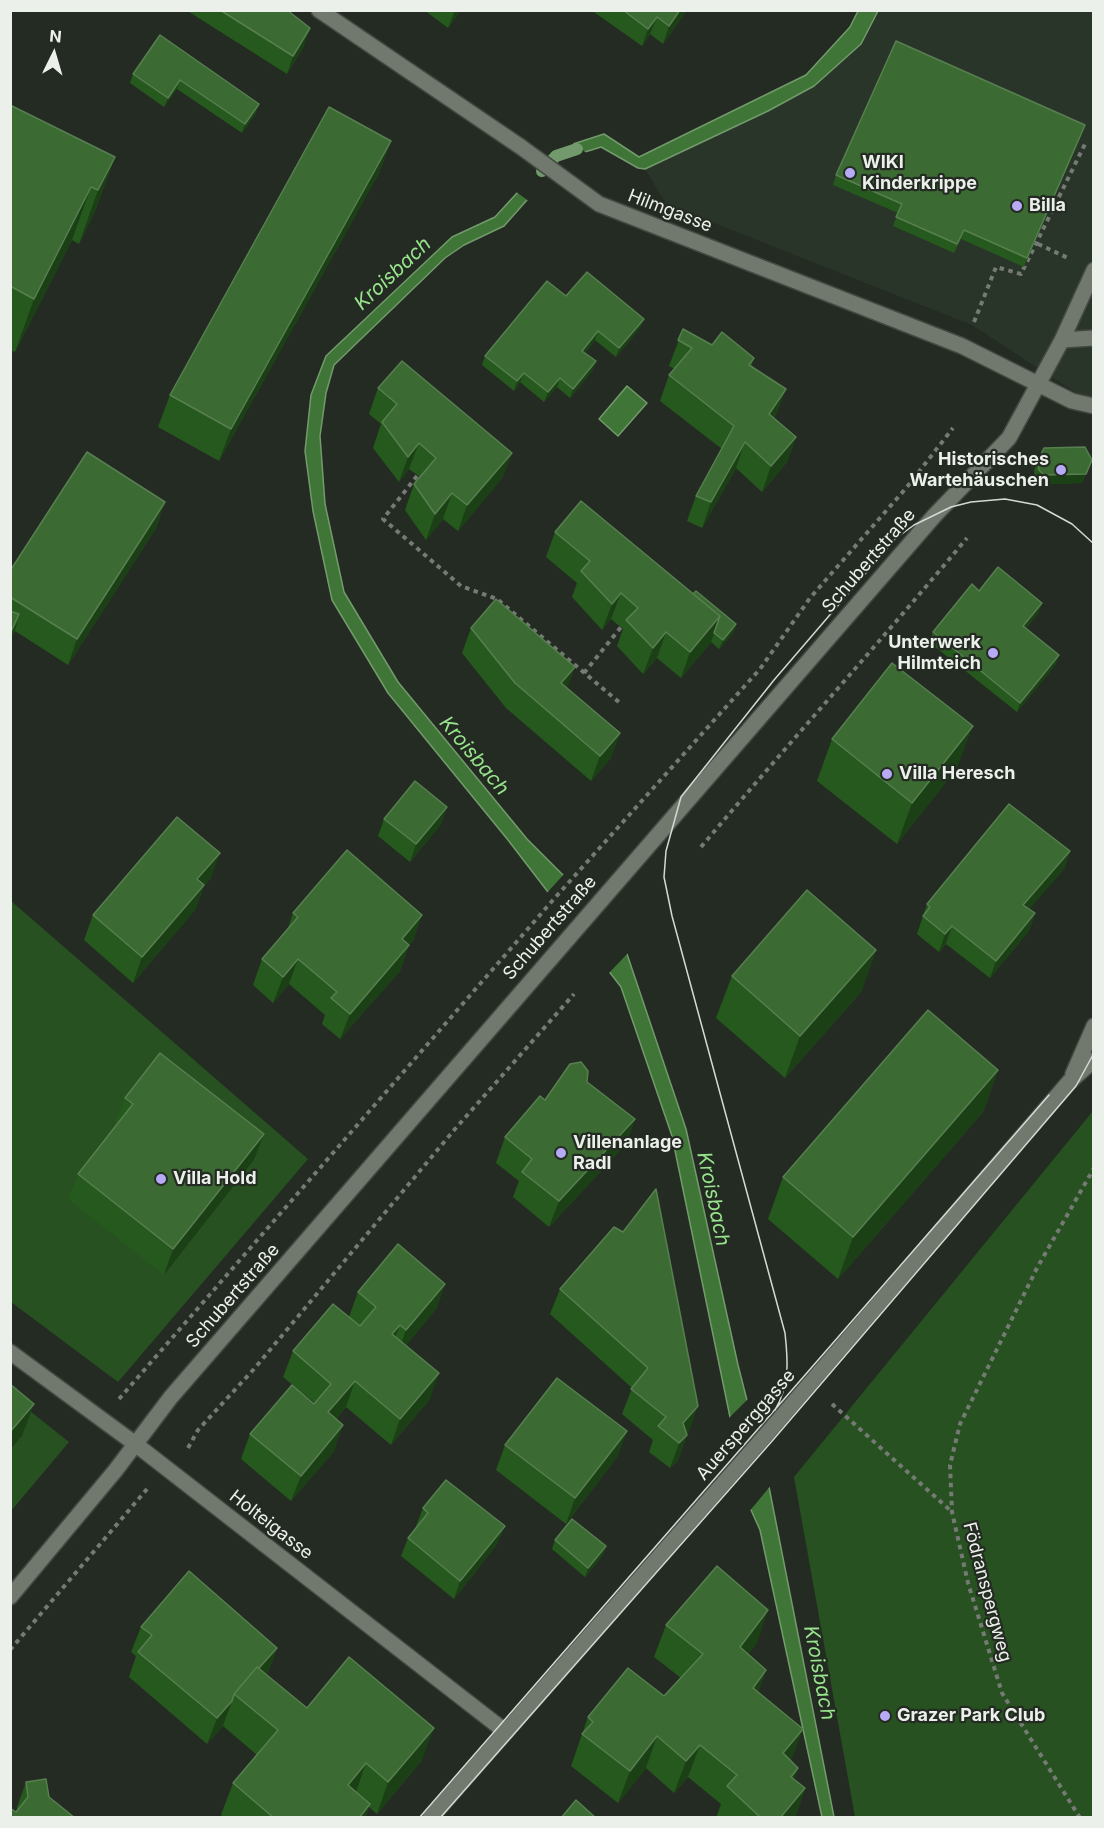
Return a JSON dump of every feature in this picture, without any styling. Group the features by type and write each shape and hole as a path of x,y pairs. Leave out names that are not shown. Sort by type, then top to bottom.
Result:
{"street":[{"name":"Hilmgasse","path":"319,10 521,147 599,204 962,346 1072,401 1094,406"},
{"name":"Schubertstraße","path":"10,1597 115,1471 134,1443 549,959 935,515 1010,438 1062,340 1094,270"},
{"path":"1062,340 1094,338"},
{"path":"1069,1082 1094,1026"},
{"name":"Auersperggasse","path":"430,1818 771,1429 1069,1082 1094,1060"},
{"name":"Holteigasse","path":"10,1352 134,1443 506,1732"}],"path":[{"path":"962,346 996,267 1021,274 1038,244 1085,144"},
{"path":"1038,244 1068,258"},
{"path":"115,1403 598,849 760,669 810,598 907,487 953,428"},
{"path":"417,476 383,519 461,586 497,599 620,703"},
{"path":"701,847 793,739 862,663 967,538"},
{"path":"584,673 621,627"},
{"path":"549,654 554,647"},
{"path":"188,1448 198,1430 254,1369 455,1129 574,994"},
{"name":"Födranspergweg","path":"1080,1818 1002,1693 968,1583 951,1512 950,1465 960,1424 1037,1268 1094,1168"},
{"path":"832,1404 951,1512"},
{"path":"10,1650 148,1488"}],"shaded area":[{"name":"Kroisbach","path":"858,11 878,11 861,44 814,86 768,111 645,169 638,168 601,147 585,152 527,200 504,226 464,245 445,258 334,365 326,393 320,436 325,504 344,592 398,682 527,839 563,875 627,954 686,1129 738,1365 769,1487 834,1817 822,1817 760,1530 751,1510 730,1417 672,1136 621,987 508,840 388,693 332,600 313,511 305,451 311,395 326,356 452,237 495,217 517,193 573,144 604,134 639,157 806,75 850,27"},
{"path":"878,11 1093,11 1093,404 972,325 666,204 645,169 768,111 861,44"},
{"path":"627,386 647,403 618,436 599,419"},
{"path":"10,900 308,1159 118,1382 11,1302"},
{"path":"1093,1111 1093,1817 855,1817 794,1477"},
{"path":"11,1396 69,1442 11,1511"}],"pier":[{"path":"571,142 588,154 530,202 515,191"},
{"path":"565,873 629,952 608,974 546,894"},
{"path":"749,1398 772,1484 748,1513 727,1420"}],"building":[{"path":"220,10 287,10 310,28 293,56"},
{"path":"623,10 680,10 669,26 657,17 648,29"},
{"path":"160,35 259,104 245,124 180,80 168,98 133,74"},
{"path":"896,41 1085,125 1027,258 964,230 957,244 896,217 902,204 836,175"},
{"path":"10,105 115,157 98,190 91,187 34,299 10,286"},
{"path":"329,107 391,141 231,429 170,395"},
{"path":"587,272 644,319 619,348 598,331 582,351 596,361 573,389 560,378 548,392 524,373 517,381 485,356 547,281 566,296"},
{"path":"683,329 712,345 722,332 754,358 749,365 786,389 769,414 796,437 771,466 745,442 711,502 696,496 734,426 669,375 692,348 678,340"},
{"path":"402,361 512,453 467,505 452,493 435,514 414,484 436,458 419,443 408,457 382,422 397,404 378,388"},
{"name":"Historisches Wartehäuschen","path":"1085,447 1092,460 1086,474 1044,475 1039,470 1037,462 1044,448"},
{"path":"87,452 165,502 77,639 10,597 10,571"},
{"path":"581,501 720,616 690,652 666,632 653,648 626,620 638,608 621,593 612,604 581,571 590,561 555,532"},
{"name":"Unterwerk Hilmteich","path":"998,567 1042,603 1023,626 1059,655 1020,703 933,632 972,584 979,591"},
{"path":"696,591 736,624 723,640 714,633 720,616 693,594"},
{"path":"496,599 575,667 561,683 620,733 600,756 515,683 471,628"},
{"path":"10,611 19,614 10,634"},
{"path":"892,663 973,726 912,803 832,739"},
{"path":"415,781 447,807 416,844 384,819"},
{"path":"1009,804 1070,851 1023,905 1035,913 996,961 952,926 945,934 923,916 930,907 927,904"},
{"path":"177,817 220,853 197,879 204,885 142,957 93,915"},
{"path":"347,850 422,915 402,939 409,945 350,1014 331,998 337,992 298,959 283,977 262,959 298,917 293,913"},
{"path":"807,890 876,950 800,1036 732,976"},
{"path":"928,1010 998,1070 853,1237 783,1177"},
{"name":"Villa Hold","path":"160,1053 264,1134 173,1249 78,1174 133,1104 125,1098"},
{"name":"Villenanlage Radl","path":"581,1062 588,1071 587,1082 635,1119 559,1201 522,1172 532,1159 505,1137 540,1096 545,1100 570,1064"},
{"path":"656,1189 698,1406 683,1423 687,1435 679,1443 658,1426 666,1417 631,1389 648,1368 560,1289 614,1227 623,1232"},
{"path":"398,1244 445,1284 406,1330 400,1325 392,1334 439,1373 400,1419 355,1381 328,1412 343,1425 301,1476 250,1434 292,1385 314,1404 331,1384 293,1351 333,1304 360,1326 376,1307 358,1292"},
{"path":"557,1378 627,1431 575,1498 505,1445"},
{"path":"10,1384 34,1404 10,1432"},
{"path":"446,1480 505,1526 460,1581 408,1538 428,1513 423,1508"},
{"path":"572,1519 606,1546 588,1568 555,1540"},
{"path":"717,1566 768,1610 740,1647 766,1670 753,1688 803,1729 783,1753 798,1768 791,1777 805,1788 780,1818 761,1818 727,1786 737,1775 700,1745 686,1761 657,1736 630,1771 582,1734 593,1722 588,1717 628,1668 664,1696 703,1654 666,1625"},
{"path":"189,1571 277,1648 259,1668 257,1667 217,1718 138,1652 152,1635 141,1627"},
{"path":"349,1657 434,1728 388,1782 366,1763 348,1785 370,1804 359,1818 274,1818 233,1783 278,1730 234,1694 257,1667 307,1708"},
{"path":"46,1779 49,1797 75,1818 10,1818 10,1808 16,1812 28,1797 26,1782"},
{"path":"576,1800 596,1818 561,1818"}],"waterway":[{"name":"Kroisbach","path":"542,171 556,156 577,149"}],"tram line":[{"path":"775,1410 786,1382 785,1333 672,916 664,877 666,851 681,797 774,680 895,539 914,525 951,507 971,502 1005,499 1037,505 1072,524 1094,544"},
{"path":"440,1818 773,1440 1076,1086 1094,1053"},
{"path":"419,1818 1049,1095"}],"place":[{"name":"WIKI Kinderkrippe","path":"850,173"},
{"name":"Billa","path":"1017,206"},
{"name":"Historisches Wartehäuschen","path":"1061,470"},
{"name":"Unterwerk Hilmteich","path":"993,653"},
{"name":"Villa Heresch","path":"887,774"},
{"name":"Villenanlage Radl","path":"561,1153"},
{"name":"Villa Hold","path":"161,1179"},
{"name":"Grazer Park Club","path":"885,1716"}]}
